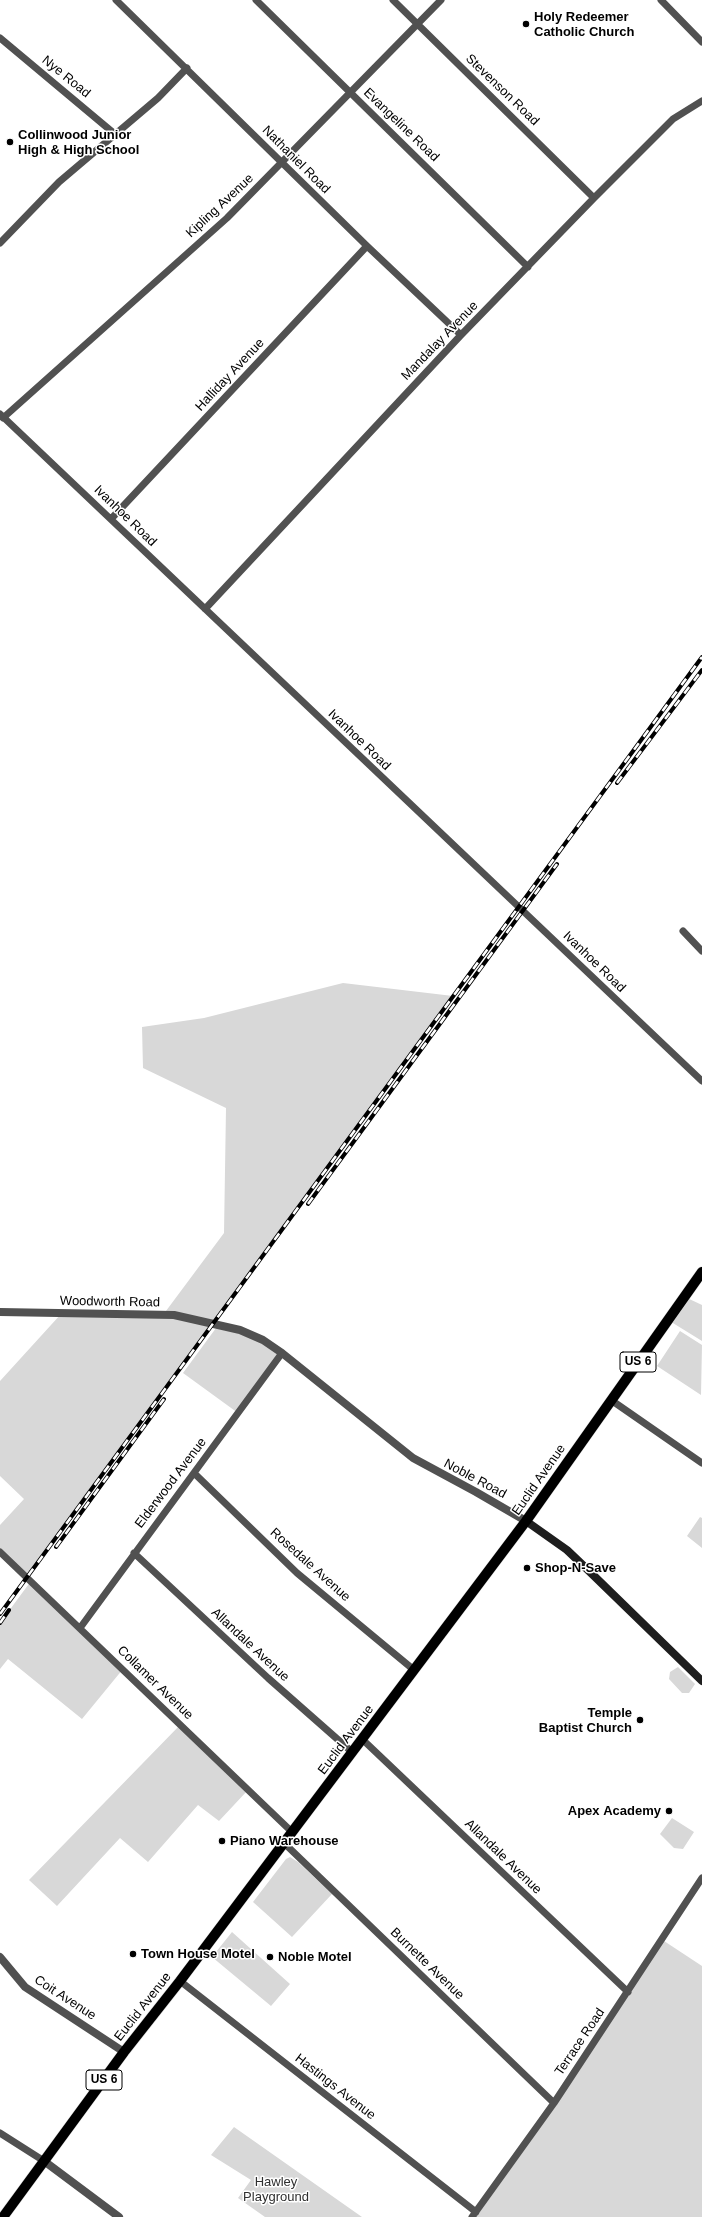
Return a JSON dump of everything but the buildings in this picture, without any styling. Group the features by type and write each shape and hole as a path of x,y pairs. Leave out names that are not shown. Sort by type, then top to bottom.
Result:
{"main road":[{"name":"Euclid Avenue","path":"3,2217 124,2052 180,1981 526,1521 702,1272"},
{"name":"Noble Road","path":"526,1521 566,1550 702,1681"}],"street":[{"name":"Nathaniel Road","path":"116,0 187,68 282,164 461,335"},
{"name":"Evangeline Road","path":"256,0 528,267"},
{"name":"Stevenson Road","path":"393,0 594,198"},
{"name":"Kipling Avenue","path":"2,416 227,218 282,164 441,0"},
{"path":"661,0 702,42"},
{"name":"Nye Road","path":"0,38 116,135"},
{"path":"0,243 59,182 158,98 187,68"},
{"name":"Mandalay Avenue","path":"205,609 461,335 594,198 673,119 702,101"},
{"name":"Halliday Avenue","path":"111,519 367,246"},
{"name":"Ivanhoe Road","path":"2,416 702,1081"},
{"path":"683,931 702,951"},
{"name":"Woodworth Road","path":"0,1312 174,1315 219,1324"},
{"name":"Noble Road","path":"219,1324 252,1335 282,1353 413,1458 526,1521"},
{"name":"Elderwood Avenue","path":"80,1628 282,1353"},
{"path":"612,1400 702,1463"},
{"name":"Rosedale Avenue","path":"194,1473 297,1573 414,1670"},
{"name":"Collamer Avenue","path":"0,1552 292,1832"},
{"name":"Allandale Avenue","path":"134,1553 268,1678 352,1752"},
{"name":"Allandale Avenue","path":"362,1739 628,1992"},
{"name":"Burnette Avenue","path":"284,1843 554,2103"},
{"name":"Terrace Road","path":"474,2215 554,2103 702,1878"},
{"name":"Coit Avenue","path":"0,1957 25,1987 124,2052"},
{"name":"Hastings Avenue","path":"180,1981 474,2215"},
{"path":"0,2133 44,2161 119,2217"}],"green space":[{"path":"343,983 453,996 26,1577 0,1552 0,1525 24,1499 0,1476 0,1381 61,1314 163,1315 224,1233 226,1108 143,1068 142,1027 204,1018"},
{"path":"685,1297 702,1305 702,1341 668,1320"},
{"path":"219,1324 240,1330 282,1353 238,1413 183,1373"},
{"path":"680,1331 702,1345 701,1395 657,1366"},
{"path":"700,1517 702,1518 702,1548 687,1536"},
{"path":"31,1581 123,1669 82,1719 8,1659 0,1669 0,1623"},
{"path":"678,1667 695,1684 689,1693 682,1693 669,1679 670,1672"},
{"path":"180,1725 248,1790 219,1821 198,1805 148,1862 120,1838 57,1906 29,1880"},
{"path":"672,1818 694,1832 683,1849 674,1848 660,1834"},
{"path":"290,1857 298,1862 332,1894 292,1937 253,1902 286,1859"},
{"path":"232,1932 290,1984 271,2006 212,1957"},
{"path":"661,1939 702,1966 702,2217 472,2217"},
{"name":"Hawley Playground","path":"234,2127 362,2217 265,2217 238,2198 251,2180 211,2155"}],"railway":[{"path":"0,1614 702,657"},
{"path":"617,783 702,670"},
{"path":"308,1204 557,864"},
{"path":"56,1547 164,1399"},
{"path":"0,1623 9,1610"}],"place":[{"name":"Holy Redeemer Catholic Church","path":"526,24"},
{"name":"Collinwood Junior High & High School","path":"10,142"},
{"name":"Shop-N-Save","path":"527,1568"},
{"name":"Temple Baptist Church","path":"640,1720"},
{"name":"Apex Academy","path":"669,1811"},
{"name":"Piano Warehouse","path":"222,1841"},
{"name":"Town House Motel","path":"133,1954"},
{"name":"Noble Motel","path":"270,1957"}]}
